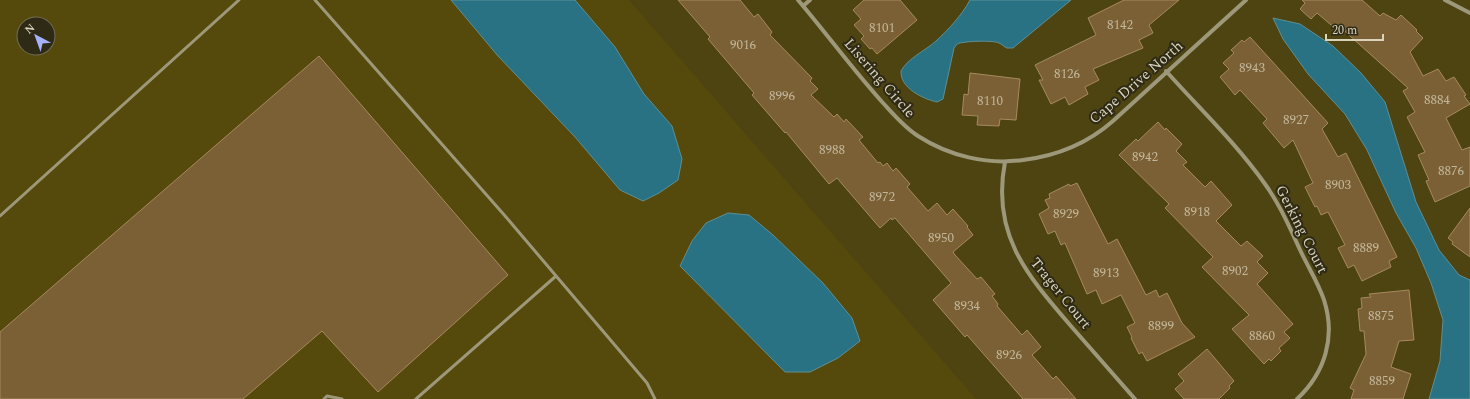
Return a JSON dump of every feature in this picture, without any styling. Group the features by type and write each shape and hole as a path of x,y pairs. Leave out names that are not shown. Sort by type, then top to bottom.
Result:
{"street":[{"name":"Lisering Circle","path":"798,0 875,95 911,131 925,140 952,153 981,160 1005,162"},
{"path":"803,6 810,0"},
{"name":"Cape Drive North","path":"1005,162 1032,160 1050,156 1091,137 1109,124 1246,0"},
{"path":"1445,0 1470,13"},
{"name":"Gerking Court","path":"1166,71 1265,184 1284,215 1324,299 1329,322 1329,339 1326,354 1318,375 1297,399"},
{"name":"Trager Court","path":"1005,162 1002,179 1003,207 1009,234 1019,259 1036,286 1135,399"}],"lane":[{"path":"0,216 239,0"},
{"path":"315,0 506,217 647,383 655,399"},
{"path":"416,399 556,276"},
{"path":"324,399 327,396 342,399"}],"shaded area":[{"path":"0,0 629,0 976,399 0,399"}],"water":[{"path":"451,0 575,0 615,47 644,94 672,126 682,159 678,180 659,193 643,201 620,190 575,137 498,56"},
{"path":"970,0 1071,0 1013,48 1007,48 999,43 991,41 957,44 954,48 943,99 937,102 913,92 904,83 901,71 904,66 932,45 946,32"},
{"path":"1273,18 1300,24 1333,46 1361,73 1385,102 1416,202 1439,250 1459,275 1470,280 1470,399 1429,399 1440,361 1443,320 1431,283 1416,248 1396,213 1367,150 1345,114 1308,74 1283,39"},
{"path":"728,213 749,215 773,235 823,283 852,318 860,341 838,358 810,372 785,372 680,266 692,241 706,223"}],"building":[{"path":"678,0 740,0 754,17 758,14 772,32 770,35 812,78 810,81 818,89 811,95 834,117 837,114 844,122 846,119 863,137 859,140 878,163 880,162 883,166 887,163 893,171 896,168 910,184 907,187 928,211 937,203 947,215 953,209 968,226 967,227 973,235 953,252 977,279 981,277 995,294 992,296 998,304 997,306 1022,335 1027,330 1041,347 1032,355 1053,379 1056,376 1076,399 1023,399 967,335 965,337 933,300 951,283 895,218 892,220 891,218 880,228 837,178 829,184 786,132 785,133 752,95 754,93 708,39 710,37"},
{"path":"864,0 900,0 917,20 877,54 861,39 864,36 854,25 861,19 853,10"},
{"path":"1124,0 1179,0 1149,25 1153,33 1139,40 1143,48 1093,69 1099,80 1085,87 1088,94 1069,105 1065,97 1051,104 1039,80 1043,80 1035,65 1096,35 1088,18"},
{"path":"1302,0 1362,0 1380,16 1383,13 1396,20 1401,15 1417,30 1416,31 1423,38 1410,52 1423,76 1438,69 1446,81 1454,77 1470,104 1446,118 1462,150 1470,147 1470,186 1435,202 1426,181 1429,180 1418,155 1425,152 1407,117 1415,112 1403,91 1408,88 1340,27 1337,30 1317,13 1311,19 1300,9 1305,3"},
{"path":"1250,37 1328,123 1322,129 1338,157 1346,153 1397,257 1389,261 1391,267 1362,281 1354,265 1348,268 1338,248 1345,245 1328,212 1321,215 1317,206 1315,207 1305,187 1313,183 1293,140 1284,148 1263,123 1267,119 1240,90 1235,95 1220,77 1229,69 1223,63 1234,53 1231,50 1242,40 1244,42"},
{"path":"319,56 508,275 378,392 322,331 243,399 0,399 0,332"},
{"path":"970,73 1020,79 1016,120 1000,119 999,126 977,125 978,116 962,115 964,94 968,95"},
{"path":"1158,122 1182,144 1176,151 1187,162 1183,165 1205,187 1211,181 1232,205 1216,221 1241,246 1247,241 1263,256 1257,262 1268,273 1257,284 1293,324 1284,332 1290,338 1279,348 1281,351 1271,361 1269,359 1264,364 1232,329 1249,315 1202,267 1213,257 1165,208 1169,204 1119,155 1136,139 1138,141"},
{"path":"1077,183 1108,244 1117,239 1146,295 1156,290 1159,297 1167,293 1182,323 1195,337 1147,361 1142,352 1139,354 1131,338 1132,337 1127,327 1135,323 1121,295 1102,304 1096,290 1087,294 1065,243 1061,245 1055,231 1048,234 1039,214 1049,208 1045,200 1050,198 1049,194 1069,184 1070,186"},
{"path":"1470,208 1470,257 1452,244 1453,242 1448,238"},
{"path":"1409,290 1414,340 1399,341 1391,367 1411,374 1403,399 1351,399 1354,390 1350,388 1366,354 1364,331 1360,331 1358,309 1362,308 1361,298 1371,297 1369,294"},
{"path":"1207,349 1234,381 1229,386 1230,388 1219,399 1184,399 1175,389 1184,381 1178,374"}]}
